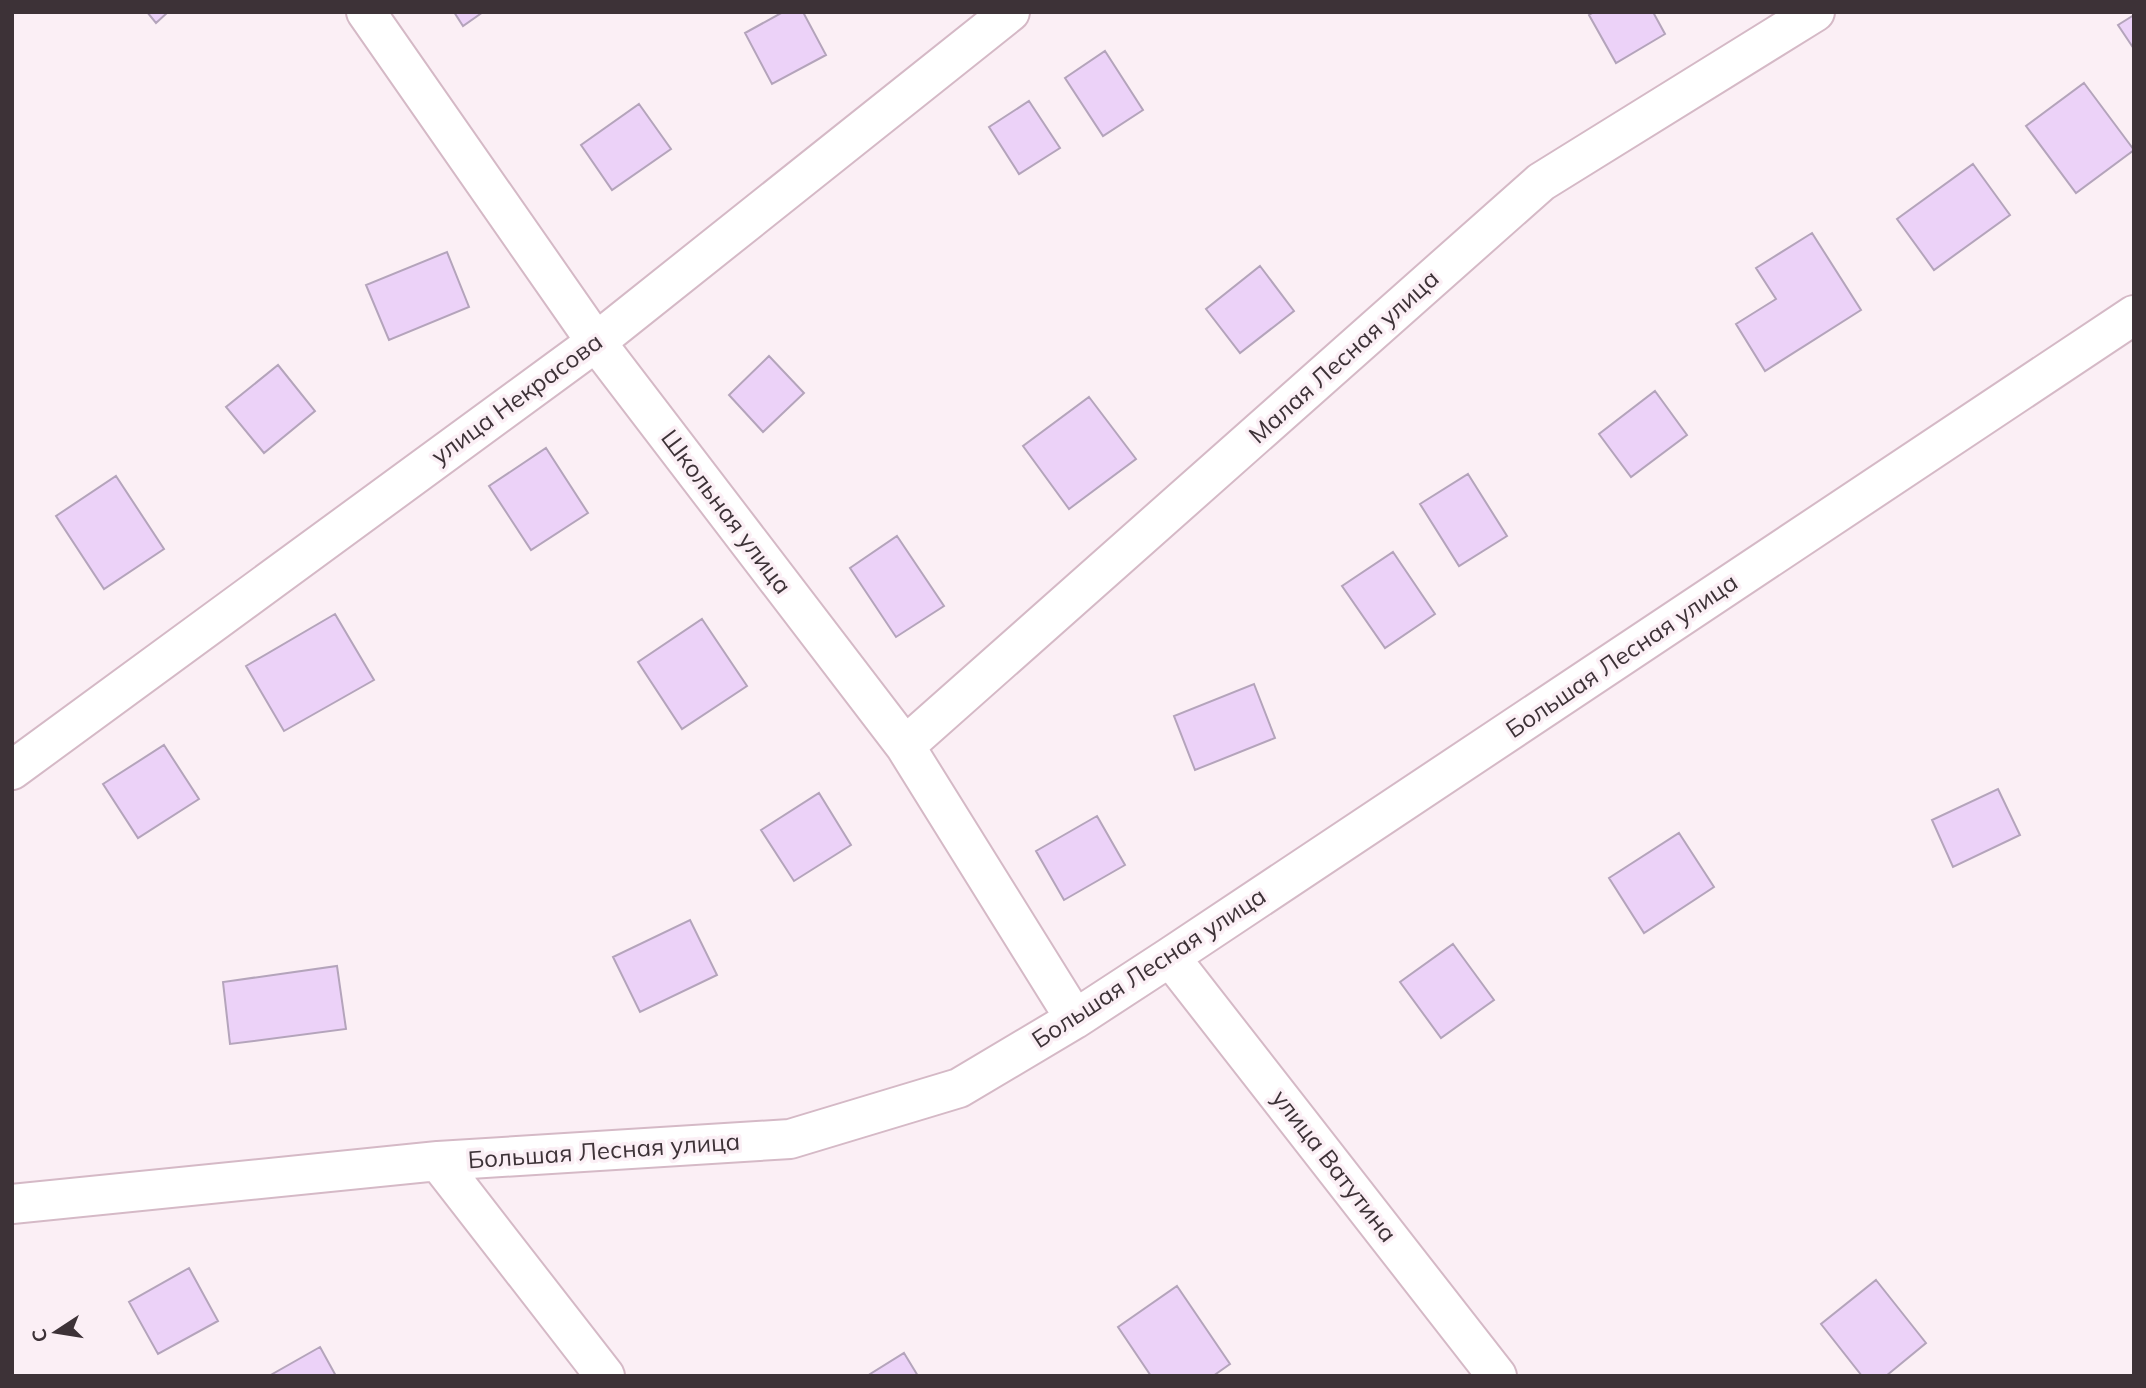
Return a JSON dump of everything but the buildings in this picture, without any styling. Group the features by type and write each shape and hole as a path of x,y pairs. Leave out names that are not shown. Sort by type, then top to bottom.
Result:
{"street":[{"name":"Школьная улица","path":"366,12 596,342 905,746 1074,1019"},
{"name":"улица Некрасова","path":"12,769 596,342 1010,12"},
{"name":"Малая Лесная улица","path":"905,746 1541,182 1815,12"},
{"name":"Большая Лесная улица","path":"12,1204 438,1161 790,1139 960,1088 1170,957 2134,315"},
{"name":"улица Ватутина","path":"1170,957 1497,1376"},
{"path":"438,1161 605,1376"}]}
